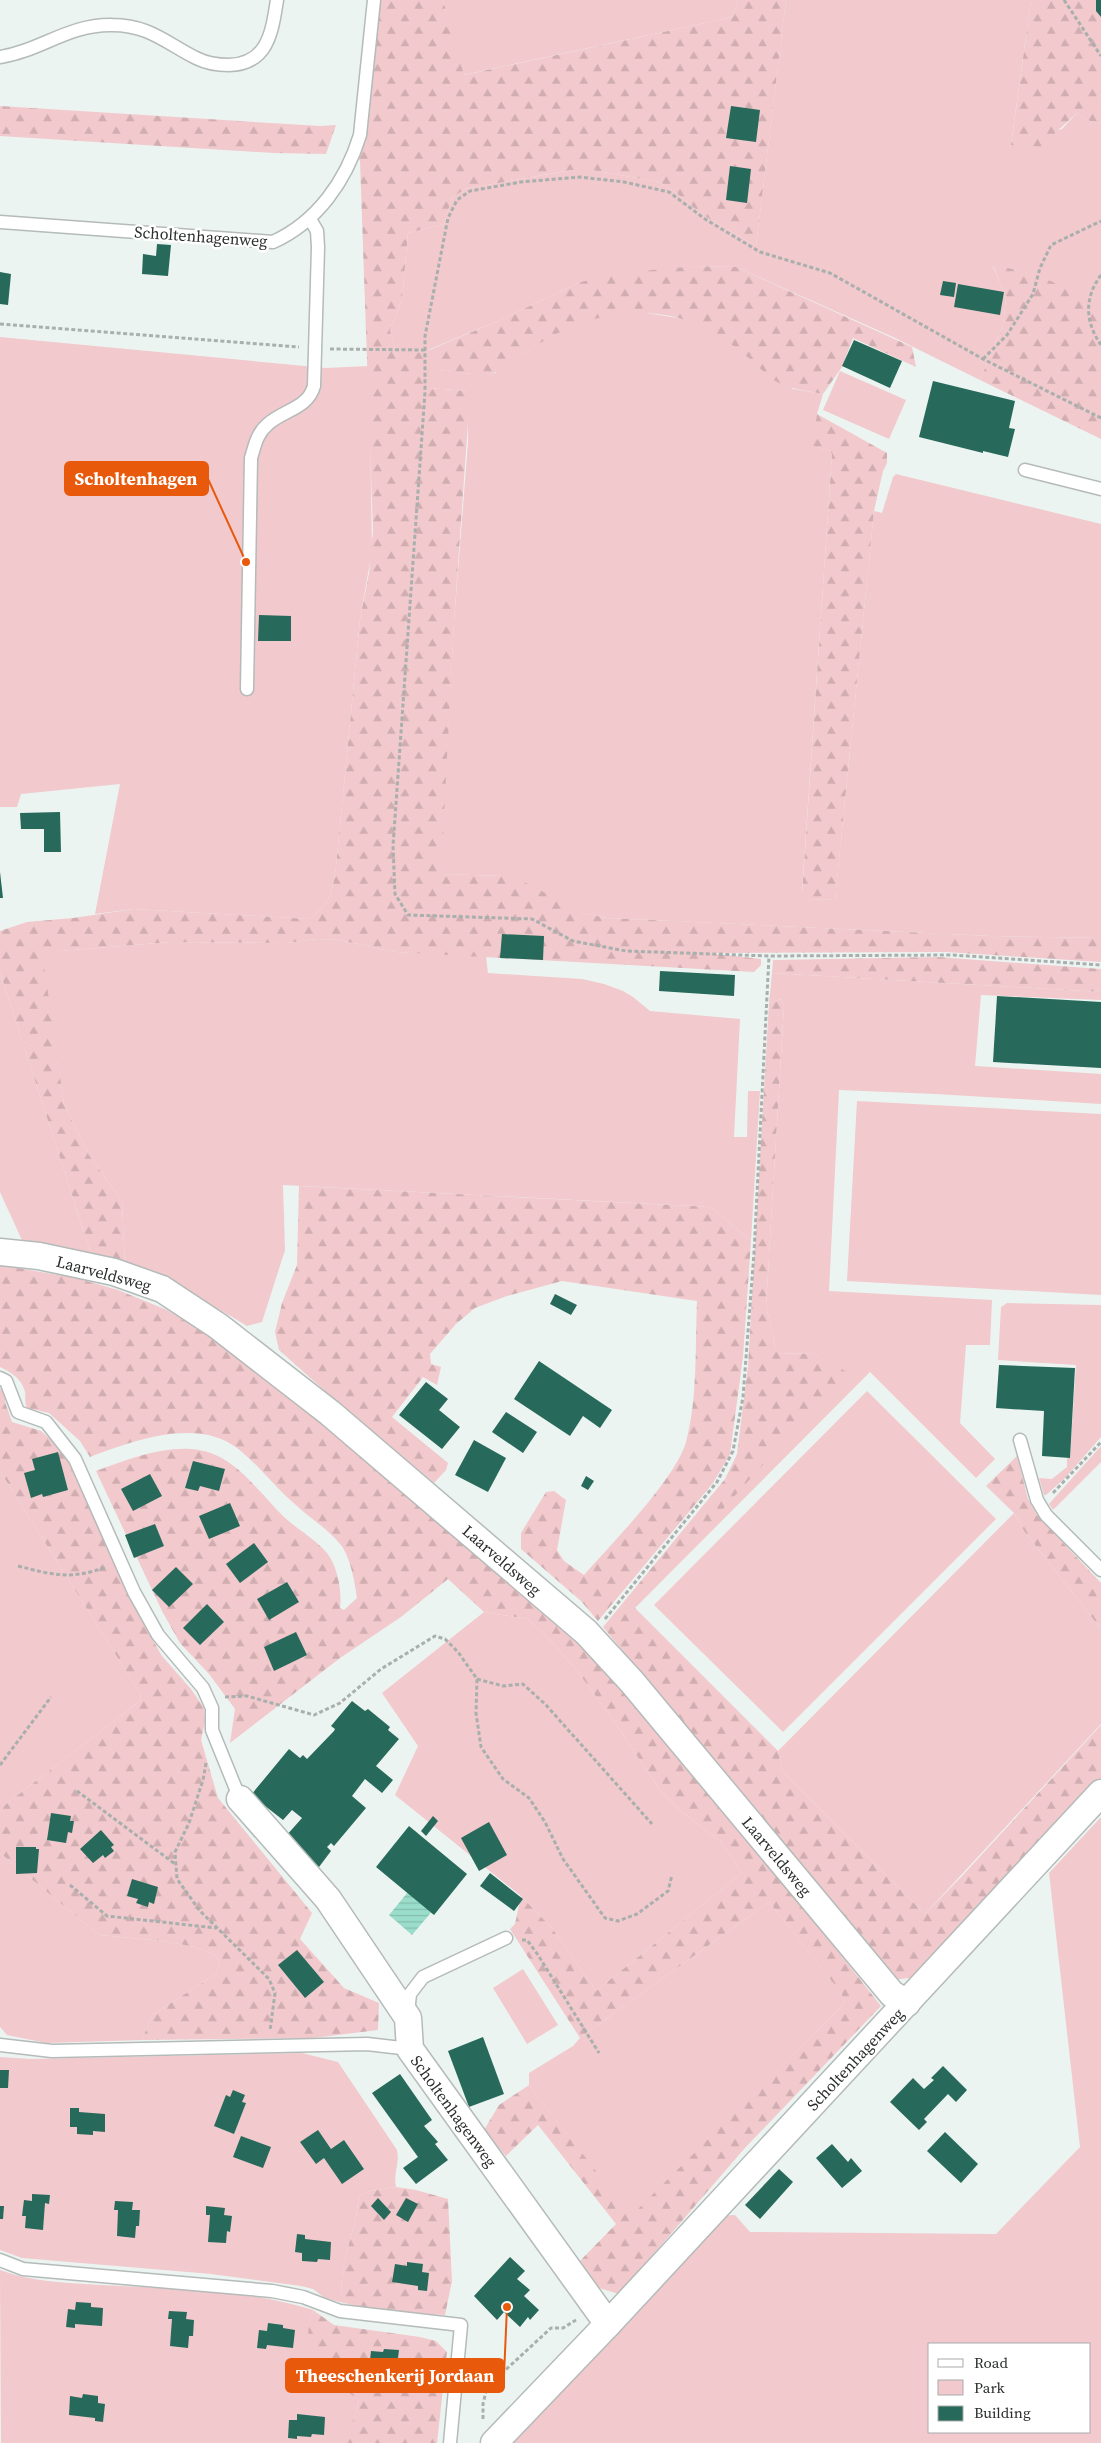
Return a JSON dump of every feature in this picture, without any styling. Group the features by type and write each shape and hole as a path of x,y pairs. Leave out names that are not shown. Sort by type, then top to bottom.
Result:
{"street":[{"name":"Laarveldsweg","path":"0,1252 39,1256 114,1272 162,1289 218,1326 330,1413 591,1637 632,1682 892,1994 907,2003"},
{"name":"Scholtenhagenweg","path":"488,2433 907,2003 1101,1793"},
{"path":"240,1799 328,1899 408,2018"},
{"name":"Scholtenhagenweg","path":"408,2018 410,2049 602,2316"}],"lane":[{"path":"0,57 19,54 87,26 114,24 139,28 165,39 198,59 218,65 242,64 254,60 265,47 274,23 277,0"},
{"name":"Scholtenhagenweg","path":"0,222 273,242 291,234 310,220 342,179 353,157 358,142 374,0"},
{"path":"247,689 251,458 257,438 267,424 308,400 314,386 318,239 317,231 310,220"},
{"path":"1025,470 1101,489"},
{"path":"0,1378 6,1381 18,1412 46,1422 75,1459 134,1592 158,1635 203,1688 212,1708 212,1730 240,1799"},
{"path":"1020,1440 1028,1473 1040,1506 1046,1515 1101,1570"},
{"path":"408,2018 410,1994 423,1977 506,1938"},
{"path":"0,2045 52,2051 367,2044 410,2049"},
{"path":"0,2260 23,2269 272,2291 303,2297 340,2311 461,2326 450,2443"}],"path":[{"path":"1064,0 1101,56"},
{"path":"1101,418 984,359 830,273 760,252 705,219 669,192 624,182 580,177 521,182 470,191 457,200 448,218 425,336 425,392 392,846 394,894 408,915 532,919 573,941 626,951 769,956 953,955 1101,965"},
{"path":"984,359 1007,335 1033,294 1040,268 1051,244 1101,221"},
{"path":"1101,275 1093,286 1088,300 1088,316 1092,333 1101,346"},
{"path":"0,324 316,351 425,350"},
{"path":"591,1637 717,1482 733,1451 743,1397 754,1262 769,956"},
{"path":"1040,1506 1101,1442"},
{"path":"18,1566 54,1575 85,1575 120,1561"},
{"path":"212,1708 220,1697 247,1696 314,1715 340,1703 381,1669 434,1636 445,1639 477,1679 503,1686 523,1684 546,1705 652,1824"},
{"path":"477,1679 476,1714 481,1746 503,1779 529,1798 545,1822 563,1859 606,1918 618,1921 637,1914 668,1891 672,1875"},
{"path":"0,1764 52,1697"},
{"path":"212,1730 203,1780 189,1822 175,1852 177,1878 200,1911 269,1979 275,1993 268,2046"},
{"path":"77,1791 176,1865"},
{"path":"70,1885 107,1916 216,1928"},
{"path":"506,1938 527,1940 599,2053"},
{"path":"488,2433 483,2404 487,2387 551,2328 563,2328 602,2316"}],"green space":[{"path":"377,0 443,0 464,75 733,17 738,0 786,0 756,246 701,214 674,191 659,182 592,170 571,170 465,189 452,198 444,224 408,233 402,300 390,330 397,357 427,351 500,320 578,283 610,274 695,266 736,267 912,347 916,367 853,338 842,367 823,394 801,390 775,381 726,340 701,326 675,317 644,313 613,315 571,327 544,341 505,368 496,372 468,374 439,370 428,352 429,388 468,391 470,394 454,622 441,874 504,876 524,882 584,913 607,918 991,936 1101,938 1101,962 946,952 709,953 761,959 761,965 754,972 395,952 339,940 317,939 287,943 170,942 60,951 44,965 64,1104 89,1155 122,1201 125,1269 93,1260 0,972 0,931 27,922 73,918 134,909 309,919 322,908 329,897 336,867 360,619 369,573 373,531 360,161 355,151"},
{"path":"443,0 738,0 733,17 463,75"},
{"path":"786,0 1031,0 1011,144 1062,129 1077,113 1087,120 1101,124 1101,321 1079,299 1053,283 1024,272 993,266 1006,298 1003,325 980,380 895,338 736,267 695,266 578,283 500,320 428,350 439,370 471,374 495,373 546,339 573,325 598,317 621,313 646,313 691,320 714,331 793,389 823,394 817,414 813,446 829,450 832,454 802,891 805,899 835,900 874,511 882,513 893,477 896,474 1101,524 1101,938 991,936 607,918 584,913 504,876 440,874 454,622 468,442 468,391 429,388 397,357 390,330 402,300 408,233 444,224 452,198 465,189 572,170 592,170 659,182 674,191 701,214 756,246"},
{"path":"1031,0 1101,0 1101,124 1087,120 1077,113 1040,147 1011,145"},
{"path":"0,106 320,126 336,125 326,154 274,153 0,136"},
{"path":"993,265 1040,276 1053,282 1079,298 1101,321 1101,439 980,380 1003,325 1006,298"},
{"path":"0,337 326,368 369,366 372,551 360,619 335,876 332,890 326,903 309,919 134,909 95,914 120,784 21,794 17,807 0,807"},
{"path":"840,371 906,400 889,439 823,410"},
{"path":"817,414 887,453 887,463 883,471 874,511 835,900 805,899 802,894 832,454 829,450 812,446"},
{"path":"317,939 339,940 395,952 486,956 488,973 582,979 623,991 650,1011 740,1019 734,1137 747,1137 748,1091 760,1091 751,1241 711,1207 283,1185 285,1250 262,1322 247,1326 188,1294 125,1269 122,1201 89,1155 64,1104 43,965 60,951 170,942 287,943"},
{"path":"938,957 1101,969 1101,992 772,973 773,960"},
{"path":"0,972 93,1260 26,1249 0,1192"},
{"path":"772,973 1101,992 1101,1000 981,995 975,1066 1101,1074 1101,1104 839,1090 829,1291 992,1300 990,1345 966,1345 960,1423 995,1459 976,1478 870,1372 635,1608 633,1607 846,1372 814,1354 777,1353 766,1306 784,1006 781,999 769,1003"},
{"path":"781,999 784,1006 766,1306 777,1353 814,1354 847,1372 634,1607 778,1751 782,1771 925,1914 1101,1725 1101,1781 923,1976 894,1980 603,1627 725,1479 737,1454 748,1366 769,1003"},
{"path":"857,1101 1101,1114 1101,1295 847,1281"},
{"path":"299,1186 711,1207 751,1241 743,1357 730,1454 713,1483 598,1621 581,1601 521,1549 521,1533 546,1492 554,1491 566,1500 557,1550 564,1561 584,1575 656,1493 680,1457 690,1425 694,1390 697,1301 562,1281 507,1296 475,1308 456,1324 430,1354 431,1364 441,1367 437,1385 423,1377 392,1417 448,1463 446,1470 434,1483 343,1407 279,1350 275,1332 282,1303 297,1265"},
{"path":"0,1265 76,1278 118,1290 167,1310 201,1330 269,1378 561,1618 806,1911 881,2006 744,2149 619,2294 599,2288 575,2266 616,2224 538,2125 506,2156 484,2130 499,2105 529,2085 631,2216 844,2004 842,1994 769,1902 580,2038 510,1929 515,1924 521,1896 552,1928 596,1991 742,1873 722,1843 680,1810 659,1789 611,1717 578,1672 551,1641 528,1619 484,1612 448,1579 401,1617 340,1658 230,1743 235,1709 209,1674 180,1643 162,1611 96,1471 143,1455 167,1450 191,1449 220,1457 243,1474 284,1517 327,1553 334,1565 340,1587 340,1608 344,1610 357,1598 347,1555 330,1534 289,1499 253,1462 237,1448 221,1439 203,1434 164,1435 125,1444 90,1457 80,1441 49,1413 27,1408 24,1387 12,1374 0,1367"},
{"path":"1007,1303 1101,1305 1101,1437 1065,1478 1046,1495 1044,1495 1039,1478 1052,1479 1067,1467 1067,1458 1070,1458 1076,1365 998,1360 1001,1307"},
{"path":"0,1388 6,1395 5,1402 12,1422 41,1431 66,1453 142,1621 162,1656 191,1689 204,1708 205,1722 201,1740 218,1798 312,1913 300,1939 344,1988 379,2003 378,2030 313,2038 142,2040 152,2015 216,1974 220,1964 215,1955 195,1947 163,1941 99,1935 0,1853 0,1812 6,1804 140,1701 141,1695 0,1471"},
{"path":"867,1391 996,1519 783,1732 654,1605"},
{"path":"1101,1446 1101,1462 1053,1510 1049,1504"},
{"path":"1017,1456 1028,1499 1037,1515 1101,1583 1101,1629 1024,1531 1014,1513 986,1486"},
{"path":"0,1471 141,1695 140,1701 6,1804 0,1812"},
{"path":"1014,1513 1024,1531 1101,1629 1101,1724 925,1914 782,1771 778,1751"},
{"path":"484,1612 528,1619 551,1641 578,1672 611,1717 659,1789 680,1810 722,1843 742,1873 596,1991 552,1928 521,1896 395,1795 418,1746 382,1693"},
{"path":"1101,1817 1101,2443 507,2443 718,2216 735,2215 750,2232 996,2234 1080,2147 1049,1873"},
{"path":"0,1853 99,1935 163,1941 195,1947 215,1955 220,1964 216,1974 152,2015 142,2040 46,2043 7,2035 0,2027"},
{"path":"769,1902 843,1995 844,2004 631,2217 529,2085 529,2073 573,2046 580,2038"},
{"path":"523,1969 558,2025 527,2044 493,1988"},
{"path":"302,2053 338,2062 397,2150 396,2187 370,2191 359,2196 356,2218 343,2266 341,2293 348,2304 325,2298 313,2289 301,2286 211,2274 22,2258 0,2250 0,2057 31,2059"},
{"path":"396,2187 416,2190 448,2199 452,2281 445,2315 396,2312 360,2307 348,2304 341,2293 343,2266 356,2218 359,2196 370,2191"},
{"path":"0,2270 50,2281 235,2294 288,2303 313,2310 309,2331 311,2348 320,2366 327,2374 359,2401 354,2419 344,2435 334,2443 1,2443"},
{"path":"313,2310 334,2325 420,2337 436,2341 447,2352 437,2443 334,2443 351,2425 359,2401 326,2374 314,2358 308,2337"}],"shaded area":[{"path":"427,1869 451,1889 412,1935 389,1915"}],"building":[{"path":"1096,0 1101,0 1101,17 1096,11"},
{"path":"731,106 760,110 756,142 726,138"},
{"path":"730,166 751,169 747,203 726,200"},
{"path":"157,244 171,245 168,276 142,274 143,254 156,256"},
{"path":"0,272 11,274 8,305 0,304"},
{"path":"943,281 956,283 954,297 940,295"},
{"path":"958,284 1004,292 1000,315 954,307"},
{"path":"854,340 902,361 890,388 842,366"},
{"path":"933,381 1015,401 1009,428 1015,429 1008,457 983,451 983,453 919,437"},
{"path":"259,615 291,616 291,641 258,641"},
{"path":"60,812 61,852 44,852 44,829 21,829 20,813"},
{"path":"0,872 3,898 0,898"},
{"path":"502,934 544,936 543,960 500,958"},
{"path":"660,971 735,975 734,996 659,991"},
{"path":"997,996 1101,1002 1101,1068 993,1062"},
{"path":"555,1294 577,1305 571,1315 550,1304"},
{"path":"539,1361 612,1410 600,1428 583,1416 570,1436 514,1399"},
{"path":"999,1365 1075,1368 1070,1458 1042,1456 1044,1411 996,1408"},
{"path":"426,1382 448,1399 439,1410 460,1427 442,1449 399,1415"},
{"path":"506,1412 537,1432 523,1453 492,1432"},
{"path":"474,1440 506,1458 488,1492 455,1475"},
{"path":"58,1452 68,1490 43,1497 42,1494 31,1498 24,1473 35,1470 32,1459"},
{"path":"193,1461 225,1469 219,1491 200,1486 198,1491 185,1488"},
{"path":"150,1474 162,1496 133,1511 121,1489"},
{"path":"586,1476 594,1481 588,1490 581,1486"},
{"path":"230,1503 240,1526 209,1539 199,1516"},
{"path":"155,1524 164,1546 134,1558 125,1535"},
{"path":"254,1543 268,1562 240,1583 226,1564"},
{"path":"176,1567 193,1584 169,1607 152,1590"},
{"path":"287,1582 299,1602 269,1620 257,1599"},
{"path":"207,1604 224,1622 200,1645 183,1628"},
{"path":"296,1632 307,1655 274,1671 264,1647"},
{"path":"352,1701 365,1711 368,1709 390,1727 388,1730 399,1739 376,1766 393,1780 382,1793 365,1779 352,1796 366,1808 334,1846 331,1843 327,1847 331,1851 319,1867 298,1850 301,1848 286,1836 302,1818 292,1810 283,1820 251,1795 289,1749 300,1758 303,1755 307,1759 334,1731 335,1729 331,1726"},
{"path":"51,1813 71,1816 70,1821 74,1821 72,1833 68,1832 66,1843 47,1840"},
{"path":"433,1816 438,1821 426,1836 421,1831"},
{"path":"489,1822 507,1855 479,1871 461,1838"},
{"path":"409,1826 467,1874 434,1915 376,1867"},
{"path":"101,1830 114,1845 111,1847 114,1851 105,1858 103,1855 93,1863 80,1849"},
{"path":"16,1847 36,1847 36,1849 39,1849 37,1873 16,1874"},
{"path":"490,1873 523,1899 514,1911 480,1886"},
{"path":"132,1879 158,1887 154,1904 149,1902 148,1907 136,1903 138,1899 127,1896"},
{"path":"297,1950 324,1982 305,1998 278,1965"},
{"path":"483,2037 504,2094 469,2107 448,2051"},
{"path":"943,2066 967,2090 956,2102 948,2094 924,2119 927,2122 919,2130 890,2102 913,2078 924,2089 934,2080 931,2078"},
{"path":"0,2070 9,2070 8,2088 0,2088"},
{"path":"400,2074 432,2120 424,2126 438,2142 435,2144 448,2160 416,2184 403,2168 418,2157 372,2093"},
{"path":"233,2090 245,2095 242,2102 246,2103 234,2134 214,2126 226,2095 230,2097"},
{"path":"70,2108 79,2108 79,2112 105,2114 105,2132 93,2131 93,2135 77,2134 77,2127 70,2127"},
{"path":"318,2130 331,2149 344,2140 364,2169 342,2184 324,2158 316,2164 300,2142"},
{"path":"945,2132 978,2164 961,2183 927,2151"},
{"path":"241,2136 271,2147 263,2168 233,2157"},
{"path":"832,2144 848,2162 851,2158 862,2171 842,2188 816,2158"},
{"path":"779,2169 793,2182 760,2219 745,2205"},
{"path":"32,2194 50,2195 49,2204 45,2203 43,2230 25,2228 26,2216 22,2216 24,2200 32,2201"},
{"path":"378,2198 391,2212 384,2220 371,2206"},
{"path":"406,2198 418,2204 408,2222 396,2215"},
{"path":"115,2201 133,2202 132,2210 140,2210 139,2226 136,2226 135,2238 117,2236 118,2210 114,2210"},
{"path":"0,2206 4,2206 3,2219 0,2219"},
{"path":"206,2206 225,2208 224,2215 232,2216 230,2232 227,2231 226,2243 208,2242 210,2215 206,2215"},
{"path":"297,2234 305,2235 305,2239 331,2242 330,2260 318,2259 317,2262 302,2261 302,2253 295,2252"},
{"path":"510,2257 525,2271 517,2279 530,2290 524,2296 539,2310 530,2320 528,2317 520,2327 504,2312 497,2320 474,2296"},
{"path":"407,2262 423,2264 422,2272 429,2273 427,2291 418,2290 418,2286 392,2282 395,2264 407,2266"},
{"path":"76,2302 91,2303 91,2307 103,2308 102,2326 75,2324 75,2328 66,2327 68,2309 75,2310"},
{"path":"169,2311 187,2312 186,2319 194,2320 193,2336 189,2336 188,2348 170,2346 172,2319 168,2319"},
{"path":"268,2323 283,2325 283,2328 295,2330 293,2348 267,2345 266,2349 257,2348 259,2330 267,2331"},
{"path":"384,2349 399,2350 398,2358 406,2359 404,2377 395,2376 396,2372 369,2369 371,2351 383,2352"},
{"path":"83,2394 98,2396 98,2403 105,2404 103,2422 95,2421 95,2418 69,2415 70,2396 82,2398"},
{"path":"297,2414 325,2417 324,2435 312,2434 311,2437 297,2436 297,2439 288,2438 289,2420 297,2420"}],"place":[{"name":"Scholtenhagen","path":"246,562"},
{"name":"Theeschenkerij Jordaan","path":"507,2307"}]}
